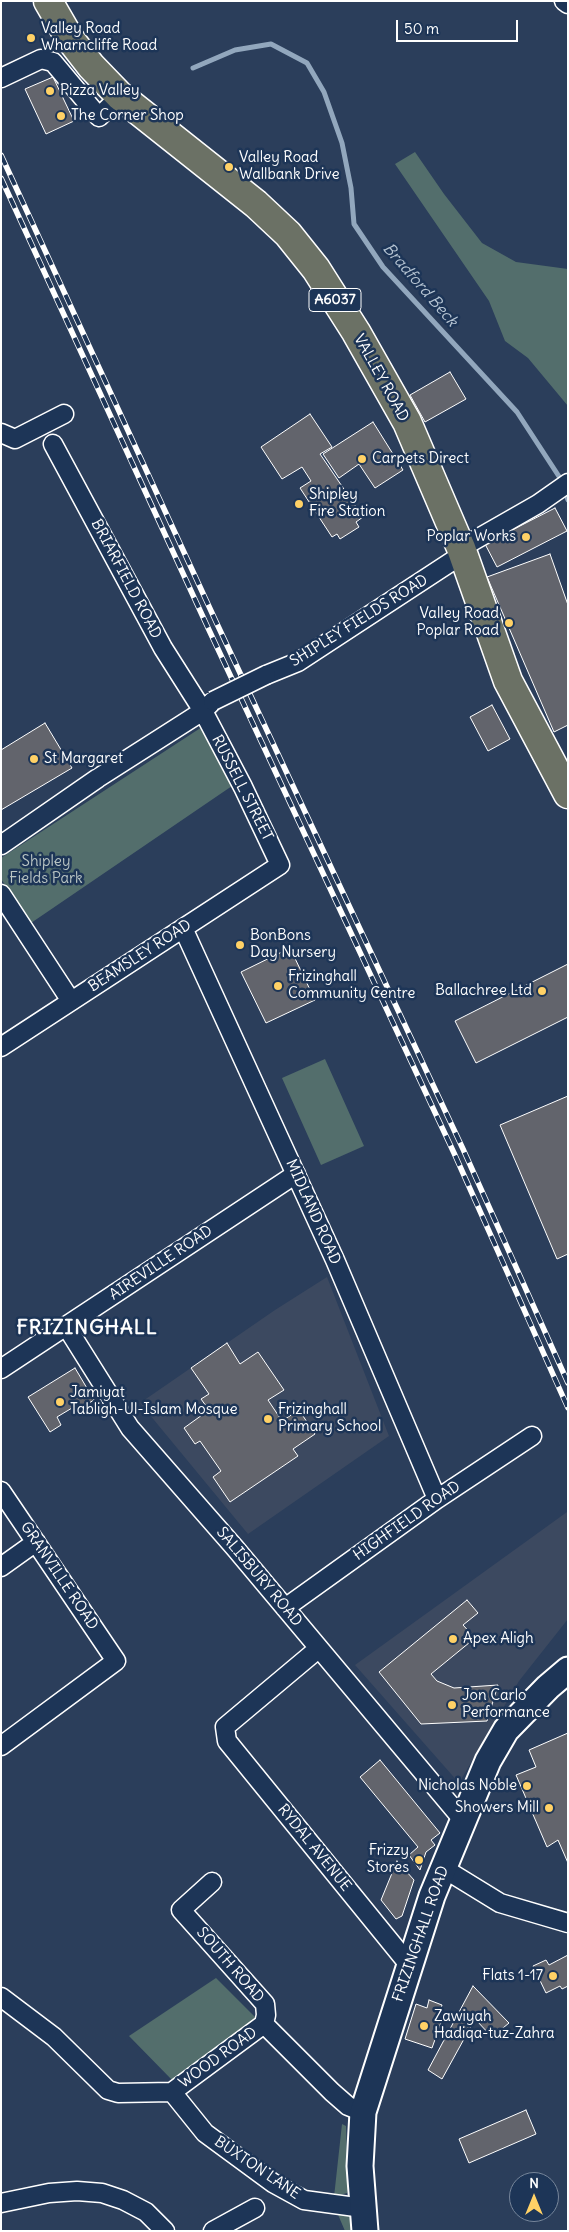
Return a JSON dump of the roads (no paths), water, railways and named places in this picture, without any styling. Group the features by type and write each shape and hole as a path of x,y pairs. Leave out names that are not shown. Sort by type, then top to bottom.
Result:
{"main road":[{"name":"VALLEY ROAD","path":"48,1 75,46 120,96 256,204 288,234 316,268 356,332 407,422 462,551 508,680 568,794"}],"street":[{"path":"564,1 568,4"},
{"path":"1,78 41,59 53,62 99,118 120,96"},
{"path":"1,432 15,439 64,414"},
{"name":"BRIARFIELD ROAD","path":"53,444 162,648 208,706"},
{"name":"SHIPLEY FIELDS ROAD","path":"1,845 98,778 208,706 266,674 298,662 568,482"},
{"name":"RUSSELL STREET","path":"208,706 280,864"},
{"name":"BEAMSLEY ROAD","path":"1,1047 280,864"},
{"path":"1,894 71,1001"},
{"name":"MIDLAND ROAD","path":"183,928 335,1260 437,1499"},
{"name":"AIREVILLE ROAD","path":"1,1369 296,1174"},
{"name":"SALISBURY ROAD","path":"66,1326 130,1428 285,1608 463,1820"},
{"name":"HIGHFIELD ROAD","path":"285,1608 437,1499 532,1436"},
{"name":"GRANVILLE ROAD","path":"1,1491 116,1661 1,1746"},
{"path":"1,1567 36,1542"},
{"name":"RYDAL AVENUE","path":"318,1649 225,1726 227,1741 410,1966"},
{"name":"FRIZINGHALL ROAD","path":"364,2219 360,2138 363,2112 443,1868 488,1760 506,1730 548,1687 568,1670"},
{"path":"443,1868 500,1903 568,1923"},
{"name":"SOUTH ROAD","path":"212,1882 181,1910 266,2004 264,2024 332,2092 348,2106 363,2112"},
{"path":"1,1997 54,2037 108,2090 118,2093 172,2092"},
{"name":"WOOD ROAD","path":"172,2092 264,2024"},
{"name":"BUXTON LANE","path":"172,2092 205,2133 273,2183 304,2200 364,2219"},
{"path":"1,2203 48,2193 78,2191 102,2193 124,2200 146,2212 165,2231"},
{"path":"213,2231 255,2208"}],"waterway":[{"name":"Bradford Beck","path":"193,68 235,50 271,44 307,63 324,92 342,143 351,188 354,224 383,267 517,412 560,478 568,500"}],"railway":[{"path":"1,155 218,626 463,1149 568,1383"},
{"path":"1,178 209,630 454,1153 568,1408"}],"place":[{"name":"Valley Road Wharncliffe Road","path":"31,38"},
{"name":"Pizza Valley","path":"50,91"},
{"name":"The Corner Shop","path":"61,116"},
{"name":"Valley Road Wallbank Drive","path":"229,167"},
{"name":"Carpets Direct","path":"362,459"},
{"name":"Shipley Fire Station","path":"299,504"},
{"name":"Poplar Works","path":"526,537"},
{"name":"Valley Road Poplar Road","path":"509,623"},
{"name":"St Margaret","path":"34,759"},
{"name":"BonBons Day Nursery","path":"240,945"},
{"name":"Frizinghall Community Centre","path":"278,986"},
{"name":"Ballachree Ltd","path":"542,991"},
{"name":"Jamiyat Tabligh-Ul-Islam Mosque","path":"60,1402"},
{"name":"Frizinghall Primary School","path":"268,1419"},
{"name":"Apex Aligh","path":"453,1639"},
{"name":"Jon Carlo Performance","path":"452,1705"},
{"name":"Nicholas Noble","path":"527,1786"},
{"name":"Showers Mill","path":"549,1808"},
{"name":"Frizzy Stores","path":"419,1860"},
{"name":"Flats 1-17","path":"553,1976"},
{"name":"Zawiyah Hadiqa-tuz-Zahra","path":"424,2026"}],"district":[{"name":"FRIZINGHALL","path":"87,1328"}],"park label":[{"name":"Shipley Fields Park","path":"46,870"}]}
